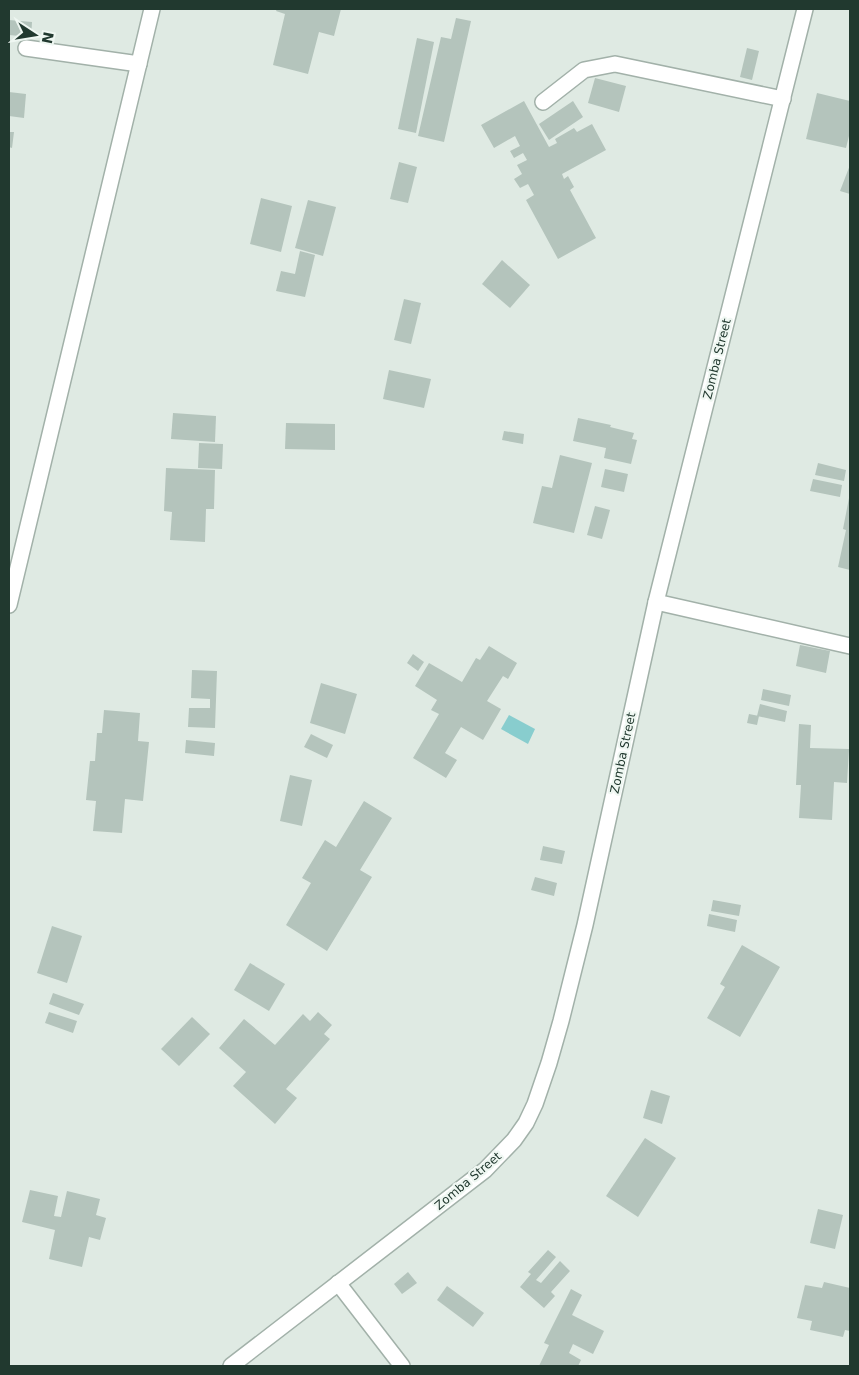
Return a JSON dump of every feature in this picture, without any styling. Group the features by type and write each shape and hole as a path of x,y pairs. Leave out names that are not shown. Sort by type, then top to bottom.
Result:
{"street":[{"path":"9,605 152,9"},
{"name":"Zomba Street","path":"230,1366 485,1170 514,1140 535,1104 549,1063 586,925 656,602 806,9"},
{"path":"26,48 139,64"},
{"path":"543,102 584,70 615,64 783,99"},
{"path":"656,602 850,646"},
{"path":"338,1283 402,1366"}],"water":[{"path":"509,715 535,729 528,744 501,729"}],"building":[{"path":"277,9 341,9 334,36 319,32 308,74 273,65 285,14 276,11"},
{"path":"456,18 471,21 444,142 418,136 441,37 451,39"},
{"path":"9,20 32,22 31,37 9,35"},
{"path":"417,38 434,42 416,133 398,129"},
{"path":"747,48 759,51 752,80 740,77"},
{"path":"595,78 626,86 619,112 588,103"},
{"path":"9,92 26,94 24,118 9,116"},
{"path":"817,93 850,101 850,132 846,148 806,139"},
{"path":"524,101 549,147 557,143 555,139 574,128 577,132 592,124 606,150 562,174 564,179 568,176 574,187 570,190 596,238 558,259 526,200 534,195 528,184 520,188 514,179 522,174 517,165 527,160 523,153 514,158 510,151 520,146 515,136 494,148 481,125"},
{"path":"573,101 583,117 549,140 539,124"},
{"path":"9,132 14,132 12,148 9,147"},
{"path":"399,162 417,167 408,203 390,199"},
{"path":"850,165 850,194 840,191"},
{"path":"261,198 292,206 281,252 250,244"},
{"path":"308,200 336,207 323,256 295,248"},
{"path":"300,251 315,255 305,297 276,291 281,271 295,274"},
{"path":"502,260 530,285 510,308 482,284"},
{"path":"404,299 421,303 411,344 394,340"},
{"path":"389,370 431,379 424,408 383,399"},
{"path":"173,413 216,416 215,442 171,439"},
{"path":"578,418 611,425 610,427 634,433 632,439 637,440 631,464 604,458 606,448 573,441"},
{"path":"286,423 335,424 335,450 285,449"},
{"path":"504,431 524,434 523,444 502,440"},
{"path":"199,443 223,444 222,469 198,468"},
{"path":"560,455 592,463 574,533 533,523 542,486 552,488"},
{"path":"818,463 846,470 844,481 815,475"},
{"path":"166,468 215,470 214,509 206,509 205,542 170,540 172,512 164,511"},
{"path":"605,469 628,474 624,492 601,487"},
{"path":"813,479 842,485 840,497 810,491"},
{"path":"849,498 850,570 838,567 846,530 843,529"},
{"path":"595,506 610,510 602,539 587,535"},
{"path":"800,645 830,651 826,673 796,666"},
{"path":"489,646 517,663 508,679 503,676 487,701 501,709 483,740 461,727 445,753 457,760 446,778 413,758 439,714 431,710 437,700 415,686 429,663 462,682 476,658 480,660"},
{"path":"413,654 424,662 418,671 407,663"},
{"path":"192,670 217,671 215,728 188,727 189,708 210,708 210,699 191,698"},
{"path":"321,683 357,694 345,734 310,723"},
{"path":"763,689 791,695 789,706 761,700"},
{"path":"760,704 787,711 785,722 757,716"},
{"path":"104,710 140,713 138,741 149,742 143,801 125,799 122,833 93,831 96,801 86,800 90,761 95,761 97,733 102,733"},
{"path":"749,714 759,716 757,725 747,723"},
{"path":"799,724 811,725 810,748 849,749 847,783 834,782 832,820 799,818 801,785 796,785"},
{"path":"311,734 333,745 327,758 304,747"},
{"path":"186,740 215,743 214,756 185,753"},
{"path":"290,775 312,780 302,826 280,821"},
{"path":"364,801 392,818 360,870 372,877 327,951 286,925 311,883 302,878 325,840 336,847"},
{"path":"543,846 565,851 562,864 540,860"},
{"path":"535,877 557,883 554,896 531,890"},
{"path":"713,900 741,905 739,916 711,911"},
{"path":"709,914 737,920 735,932 707,926"},
{"path":"52,926 82,936 67,983 37,973"},
{"path":"742,945 780,967 740,1037 707,1018 725,987 720,984"},
{"path":"250,963 285,984 269,1011 234,990"},
{"path":"53,993 84,1004 79,1015 49,1004"},
{"path":"49,1012 77,1021 73,1033 45,1023"},
{"path":"318,1012 332,1025 324,1034 330,1039 286,1089 297,1098 275,1124 233,1086 246,1072 219,1048 244,1019 275,1045 303,1014 310,1021"},
{"path":"192,1017 210,1034 179,1066 161,1049"},
{"path":"651,1090 670,1096 662,1124 643,1118"},
{"path":"645,1138 676,1158 638,1217 606,1196"},
{"path":"30,1190 58,1196 54,1216 61,1217 67,1191 100,1199 96,1215 106,1218 100,1240 89,1237 82,1267 49,1259 55,1230 22,1222"},
{"path":"818,1209 843,1215 835,1249 810,1243"},
{"path":"548,1250 556,1257 536,1280 541,1283 560,1261 570,1271 551,1292 555,1296 544,1308 520,1287 531,1274 528,1272"},
{"path":"408,1272 417,1283 402,1294 394,1284"},
{"path":"824,1282 850,1288 850,1331 845,1330 843,1337 810,1330 812,1321 797,1318 805,1285 822,1288"},
{"path":"447,1286 484,1313 473,1327 437,1300"},
{"path":"571,1289 582,1295 572,1315 604,1331 593,1354 573,1344 569,1353 581,1360 578,1366 539,1366 549,1345 544,1343"}]}
